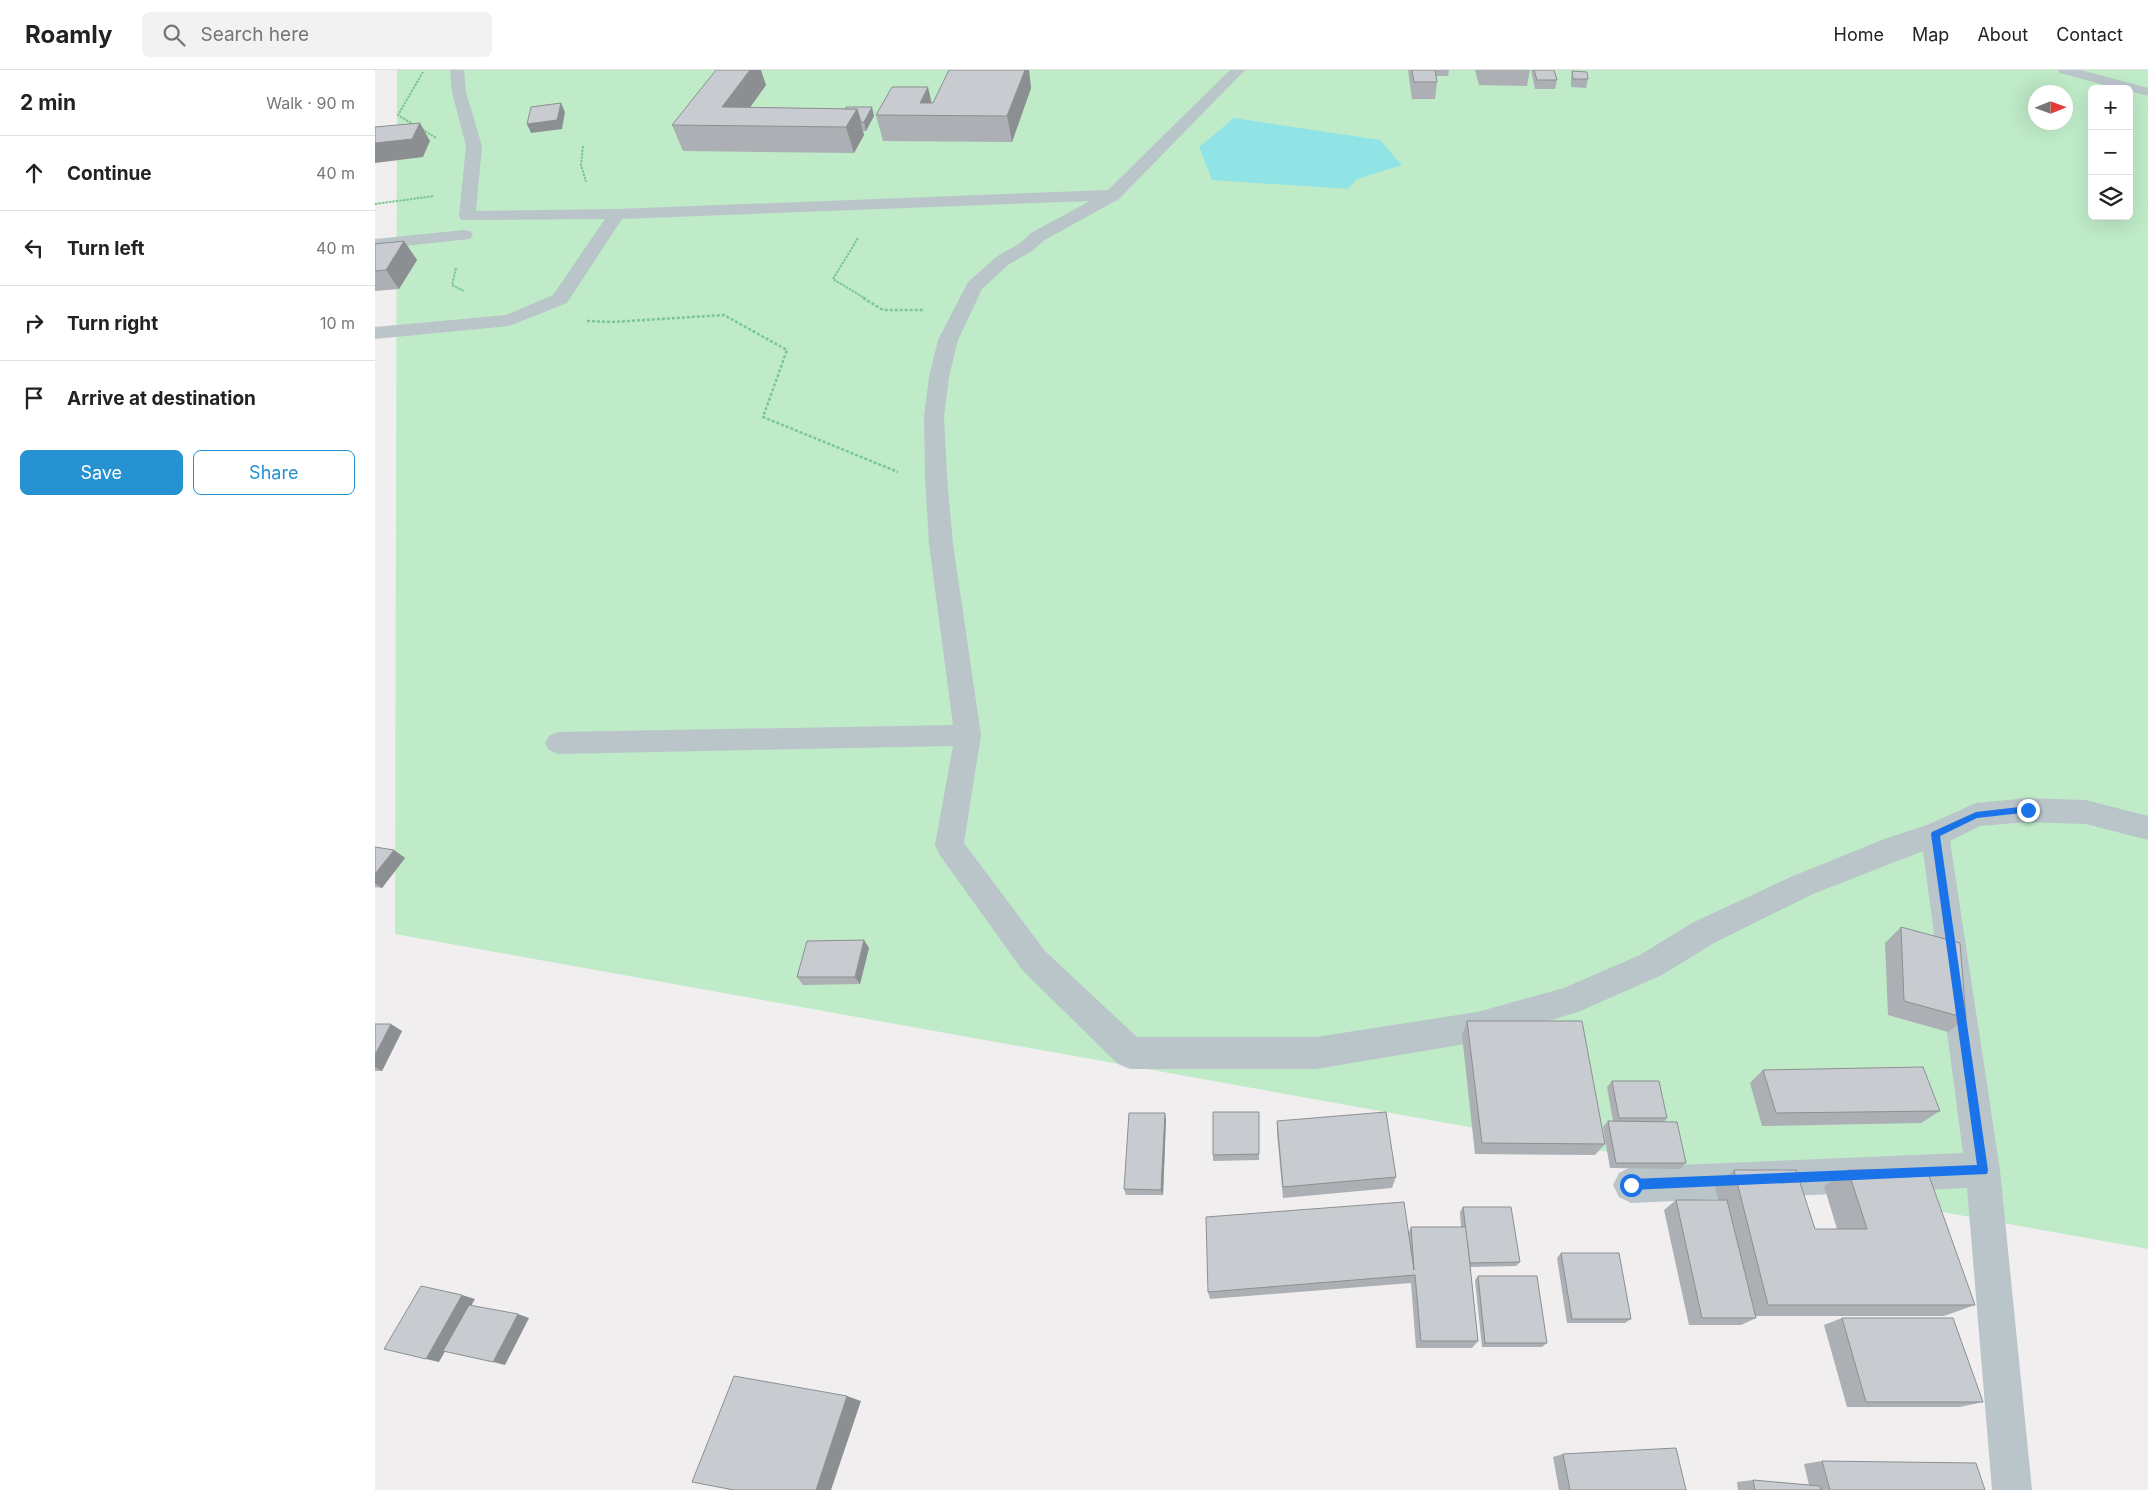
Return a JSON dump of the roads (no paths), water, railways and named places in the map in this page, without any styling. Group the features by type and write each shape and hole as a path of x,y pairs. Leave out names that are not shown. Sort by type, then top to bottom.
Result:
{"street":[{"path":"457,70 459,92 474,146 467,216 617,214 1113,195"},
{"path":"1238,70 1113,195 1037,237 1026,247 1002,261 974,286 948,340 939,377 934,416 936,487 941,544 968,735 949,845 1034,961 1130,1053 1316,1053 1477,1027 1567,1002 1651,965 1703,933 1803,885 1897,847 1935,834 1976,815 2028,810 2086,812 2148,828"},
{"path":"2065,70 2148,92"},
{"path":"375,333 509,320 560,299 617,214"},
{"path":"375,244 464,235"},
{"path":"558,743 968,735"},
{"path":"1935,834 1983,1170 2012,1490"},
{"path":"1631,1185 1983,1170"}],"water":[{"path":"1234,118 1380,140 1402,165 1357,179 1348,189 1212,180 1199,147"}]}
